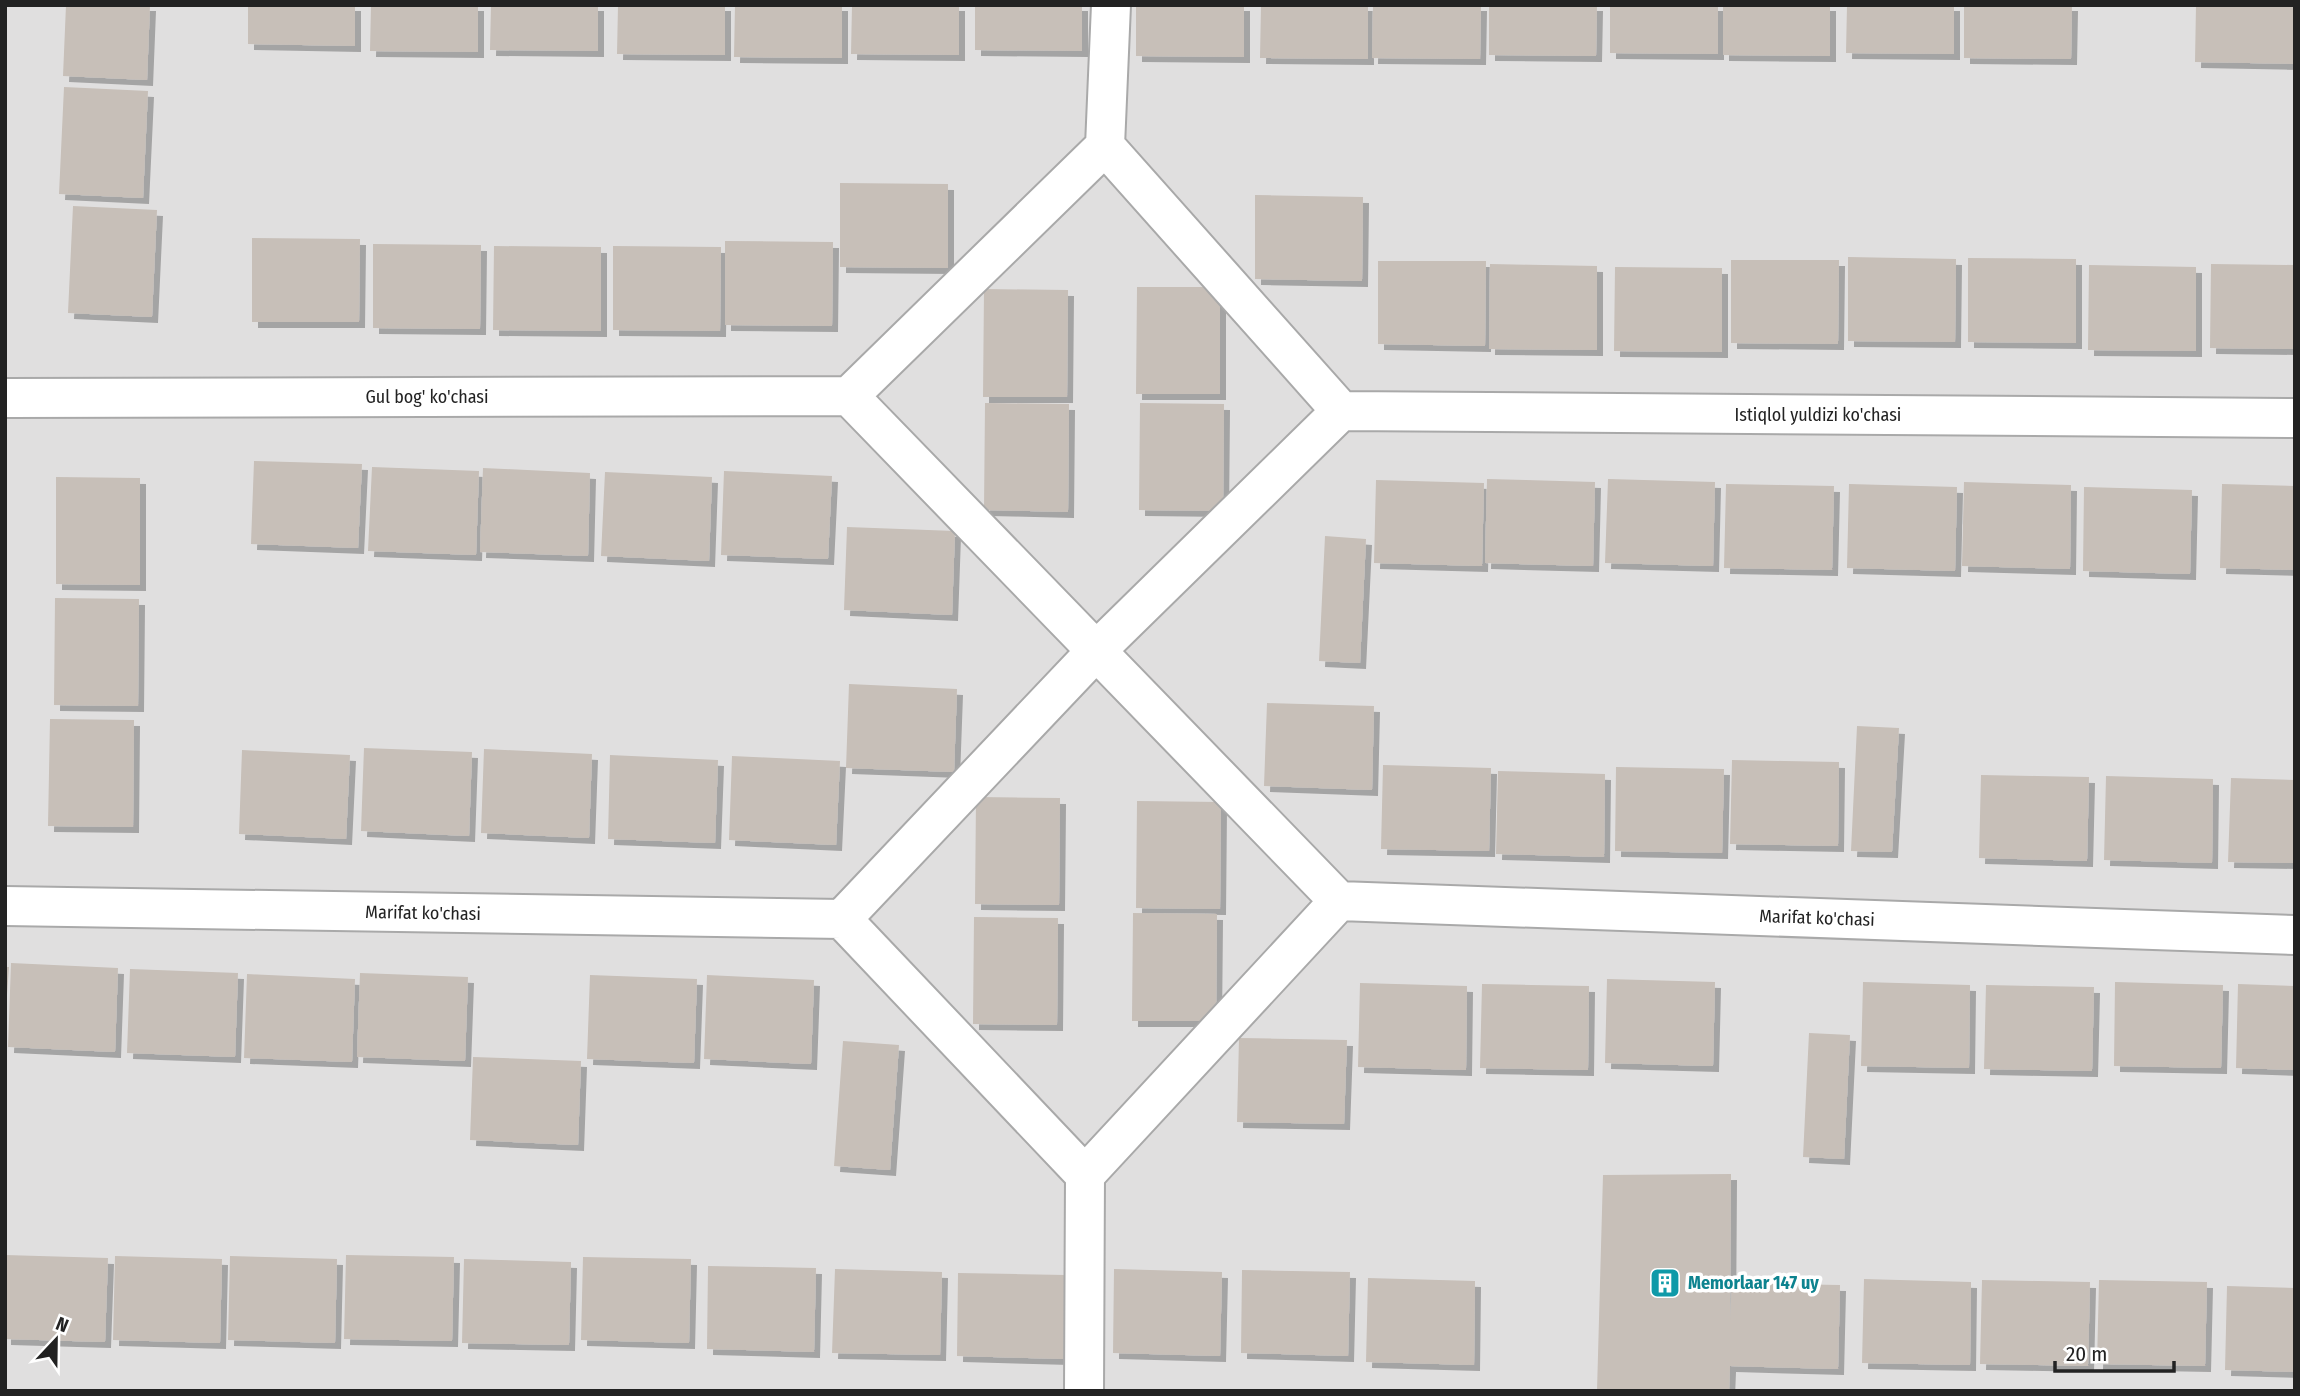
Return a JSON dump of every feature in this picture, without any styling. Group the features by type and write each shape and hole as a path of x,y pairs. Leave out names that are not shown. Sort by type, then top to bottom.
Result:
{"street":[{"path":"1084,1391 1085,1175 1339,901 849,396 1105,146 1111,5"},
{"path":"1085,1175 842,919 1097,650 1342,411 1105,146"},
{"name":"Gul bog' ko'chasi","path":"5,398 849,396"},
{"name":"Istiqlol yuldizi ko'chasi","path":"1342,411 2295,418"},
{"name":"Marifat ko'chasi","path":"1339,901 2295,934"},
{"name":"Marifat ko'chasi","path":"5,906 842,919"}],"shaded area":[{"path":"5,5 2295,5 2295,1391 5,1391"}],"building":[{"path":"66,5 150,5 147,80 63,76"},
{"path":"248,5 355,5 355,46 248,44"},
{"path":"371,5 478,5 478,52 370,51"},
{"path":"491,5 598,5 598,51 490,50"},
{"path":"618,5 725,5 725,55 617,54"},
{"path":"735,5 842,5 842,58 734,57"},
{"path":"852,5 959,5 959,55 851,54"},
{"path":"975,5 1082,5 1082,51 975,50"},
{"path":"1136,5 1244,5 1244,57 1136,56"},
{"path":"1261,5 1368,5 1368,59 1260,58"},
{"path":"1373,5 1481,5 1480,59 1372,58"},
{"path":"1489,5 1597,5 1596,56 1489,55"},
{"path":"1610,5 1718,5 1718,54 1610,53"},
{"path":"1723,5 1830,5 1830,56 1723,55"},
{"path":"1847,5 1954,5 1954,54 1846,53"},
{"path":"1964,5 2072,5 2071,59 1964,58"},
{"path":"2196,5 2295,5 2295,64 2195,62"},
{"path":"64,87 148,91 143,198 59,194"},
{"path":"840,183 948,184 948,268 840,267"},
{"path":"1255,195 1363,197 1362,281 1255,279"},
{"path":"73,206 157,210 152,317 68,313"},
{"path":"252,238 360,239 359,322 252,322"},
{"path":"725,241 833,242 832,326 725,325"},
{"path":"373,244 481,245 480,329 373,328"},
{"path":"494,246 601,247 601,331 493,330"},
{"path":"613,246 721,247 720,331 613,330"},
{"path":"1848,257 1956,259 1955,342 1848,341"},
{"path":"1968,258 2076,259 2076,343 1968,342"},
{"path":"1731,260 1839,260 1838,344 1731,343"},
{"path":"1378,261 1486,261 1485,346 1378,344"},
{"path":"1490,264 1597,266 1597,350 1489,349"},
{"path":"2211,264 2295,265 2295,349 2210,348"},
{"path":"2089,265 2196,267 2196,351 2088,350"},
{"path":"1615,267 1722,268 1722,352 1614,351"},
{"path":"1137,287 1220,287 1220,394 1136,394"},
{"path":"984,289 1068,290 1067,397 983,397"},
{"path":"985,403 1069,404 1068,512 984,510"},
{"path":"1140,403 1224,404 1223,511 1139,510"},
{"path":"254,461 362,464 358,548 251,544"},
{"path":"372,467 479,471 476,555 368,551"},
{"path":"483,468 590,473 588,556 480,552"},
{"path":"724,471 832,476 828,559 721,555"},
{"path":"605,472 712,477 709,561 601,556"},
{"path":"56,477 140,478 140,585 56,584"},
{"path":"1487,479 1595,482 1593,566 1485,563"},
{"path":"1608,479 1715,482 1713,566 1605,563"},
{"path":"1376,480 1484,483 1482,566 1374,563"},
{"path":"1964,482 2071,485 2070,569 1962,566"},
{"path":"1726,484 1834,486 1832,570 1724,568"},
{"path":"1849,484 1957,487 1955,571 1847,568"},
{"path":"2222,484 2295,486 2295,570 2220,568"},
{"path":"2084,487 2192,490 2190,574 2083,571"},
{"path":"847,527 955,531 952,615 844,610"},
{"path":"1325,536 1366,539 1360,663 1319,661"},
{"path":"55,598 139,599 138,706 54,705"},
{"path":"849,684 957,689 954,772 846,768"},
{"path":"1267,703 1374,706 1372,790 1264,786"},
{"path":"50,719 134,720 133,827 48,826"},
{"path":"1857,726 1899,728 1892,852 1851,851"},
{"path":"364,748 472,752 469,836 361,831"},
{"path":"484,749 592,754 589,838 481,833"},
{"path":"242,750 350,755 346,839 239,834"},
{"path":"610,755 718,760 715,843 608,839"},
{"path":"732,756 840,761 836,845 729,840"},
{"path":"1732,760 1839,762 1838,846 1730,844"},
{"path":"1383,765 1491,768 1489,851 1381,849"},
{"path":"1616,767 1724,769 1722,853 1615,851"},
{"path":"1498,771 1605,774 1604,857 1496,854"},
{"path":"1981,775 2089,777 2087,861 1979,858"},
{"path":"2106,776 2213,779 2212,863 2104,860"},
{"path":"2231,778 2295,780 2295,863 2228,862"},
{"path":"976,797 1060,798 1059,905 975,904"},
{"path":"1137,801 1221,802 1220,909 1136,908"},
{"path":"1133,913 1217,914 1216,1021 1132,1021"},
{"path":"974,917 1058,918 1057,1025 973,1024"},
{"path":"11,963 118,968 115,1052 8,1047"},
{"path":"5,967 9,967 7,995 5,995"},
{"path":"130,969 238,973 235,1057 127,1053"},
{"path":"360,973 468,977 465,1061 357,1057"},
{"path":"247,974 355,979 352,1062 244,1058"},
{"path":"590,975 697,979 694,1063 587,1059"},
{"path":"707,975 814,980 811,1064 704,1059"},
{"path":"1607,979 1715,982 1713,1066 1605,1063"},
{"path":"1863,982 1970,985 1969,1068 1861,1066"},
{"path":"2115,982 2223,985 2221,1068 2114,1066"},
{"path":"1360,983 1467,986 1466,1070 1358,1067"},
{"path":"1482,984 1589,986 1588,1070 1480,1068"},
{"path":"2238,984 2295,986 2295,1070 2236,1068"},
{"path":"1986,985 2094,987 2092,1071 1984,1069"},
{"path":"1809,1033 1850,1035 1844,1159 1803,1157"},
{"path":"1239,1038 1347,1040 1344,1124 1237,1122"},
{"path":"843,1041 899,1045 890,1170 834,1166"},
{"path":"473,1057 581,1061 578,1145 470,1140"},
{"name":"Memorlaar 147 uy","path":"1731,1174 1730,1320 1732,1283 1840,1285 1838,1369 1730,1366 1729,1391 1597,1391 1603,1175"},
{"path":"5,1255 108,1258 105,1342 5,1339"},
{"path":"346,1255 454,1257 452,1341 344,1339"},
{"path":"115,1256 222,1259 220,1343 113,1340"},
{"path":"230,1256 337,1259 335,1343 228,1340"},
{"path":"583,1257 691,1259 689,1343 581,1340"},
{"path":"464,1259 571,1262 569,1345 462,1343"},
{"path":"708,1266 816,1268 814,1352 707,1349"},
{"path":"835,1269 942,1272 940,1355 832,1353"},
{"path":"1114,1269 1222,1272 1220,1356 1113,1353"},
{"path":"1242,1270 1350,1272 1348,1356 1241,1353"},
{"path":"958,1273 1066,1275 1064,1359 957,1356"},
{"path":"1368,1278 1475,1281 1474,1365 1366,1362"},
{"path":"1864,1279 1971,1282 1970,1365 1862,1363"},
{"path":"1982,1280 2090,1282 2088,1366 1980,1364"},
{"path":"2099,1280 2207,1282 2205,1366 2097,1364"},
{"path":"2227,1286 2295,1288 2295,1372 2225,1370"}],"place":[{"name":"Memorlaar 147 uy","path":"1665,1283"}]}
